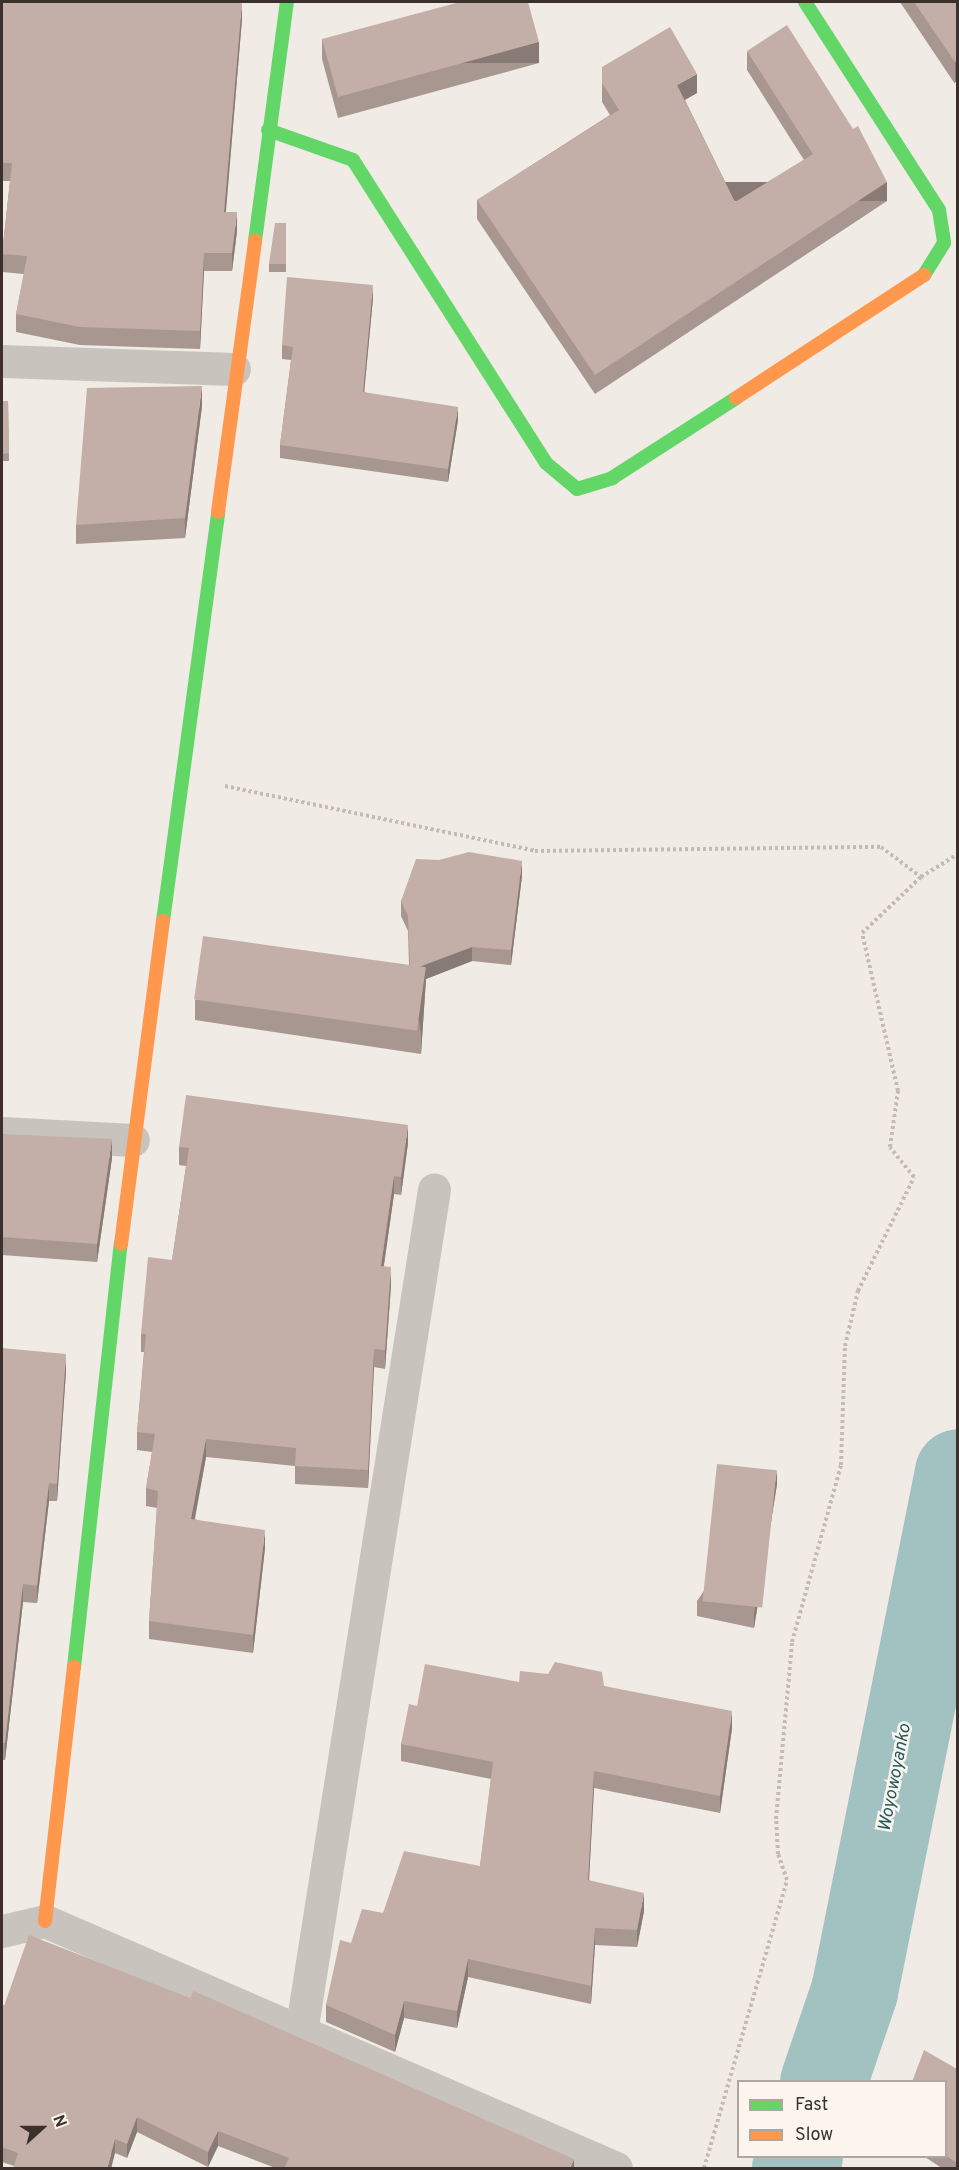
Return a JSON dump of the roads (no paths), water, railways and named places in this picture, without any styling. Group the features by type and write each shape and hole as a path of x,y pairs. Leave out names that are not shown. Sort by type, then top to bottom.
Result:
{"street":[{"path":"45,1922 133,1140 186,778 234,369 287,2"},
{"path":"268,129 353,160 546,463 577,489 612,478 922,277 944,243 939,210 805,2"},
{"path":"2,361 234,369"},
{"path":"2,1132 133,1140"},
{"path":"301,2032 434,1189"},
{"path":"2,1931 45,1922 616,2169"}],"waterway":[{"name":"Woyowoyanko","path":"824,2080 854,1991 958,1472"},
{"name":"Woyowoyanko","path":"795,2168 798,2158"}]}
